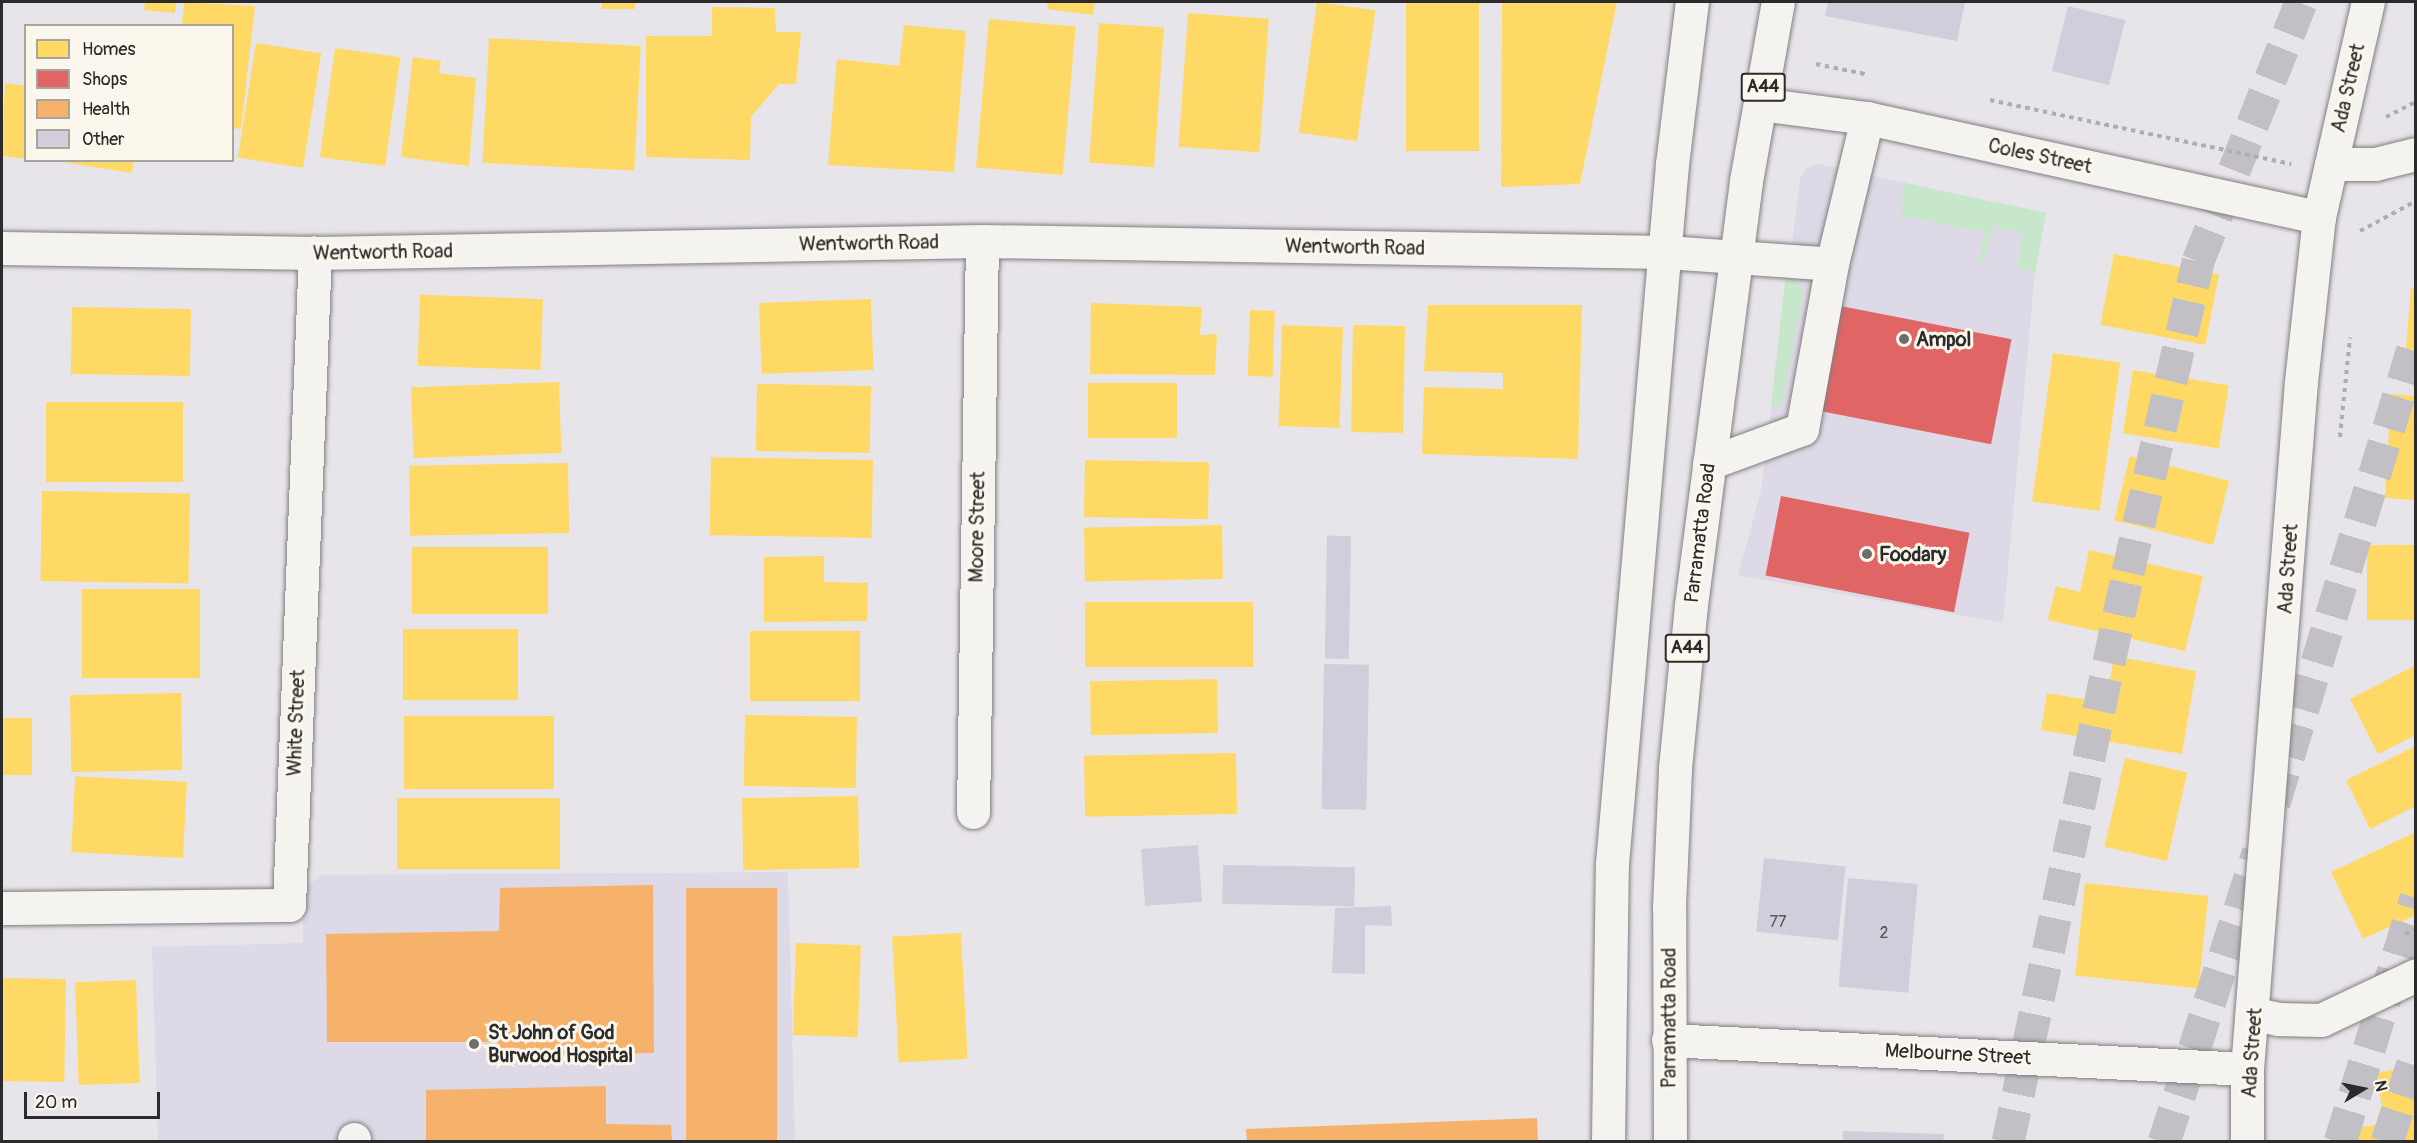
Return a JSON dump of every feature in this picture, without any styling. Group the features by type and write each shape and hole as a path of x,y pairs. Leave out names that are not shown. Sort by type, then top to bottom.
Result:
{"main road":[{"path":"1608,1142 1612,864 1681,74 1692,2"},
{"name":"Parramatta Road","path":"1670,1142 1668,1040 1675,768 1709,463 1760,104 1778,2"},
{"name":"Ada Street","path":"2247,1142 2247,1069 2254,1014 2301,382 2319,217 2368,2"},
{"name":"Coles Street","path":"1760,104 1867,118 2319,217"},
{"path":"1709,463 1803,429 1832,264 1867,118"},
{"path":"2331,164 2375,164 2415,154"},
{"name":"Wentworth Road","path":"2,248 315,253 982,241 1666,252 1832,264"},
{"name":"Moore Street","path":"973,812 982,241"},
{"name":"White Street","path":"2,908 289,905 315,253"},
{"path":"2254,1014 2278,1019 2321,1020 2415,975"},
{"name":"Melbourne Street","path":"1668,1040 2247,1069"}],"path":[{"path":"1816,64 1874,76"},
{"path":"1979,98 2294,164"},
{"path":"2385,118 2415,102"},
{"path":"2359,242 2360,230 2415,201"},
{"path":"2340,444 2351,325"},
{"path":"2394,939 2415,929"}],"shaded area":[{"name":"Ampol","path":"1818,164 2046,213 2035,272 2003,623 1738,575 1761,491 1800,179 1807,168"},
{"name":"St John of God Burwood Hospital","path":"788,872 795,1141 158,1141 152,947 303,943 302,890 322,875"}],"green space":[{"path":"1903,183 2046,213 2035,272 2017,269 2024,233 1994,227 1984,262 1978,262 1986,232 1902,216"},
{"path":"1786,272 1796,278 1803,293 1782,402 1777,406 1771,405"}],"building: Homes":[{"path":"145,2 176,2 175,13 144,10"},
{"path":"184,2 255,6 241,129 234,128 234,24 182,24"},
{"path":"602,2 635,2 635,9 602,9"},
{"path":"1048,2 1095,2 1093,15 1047,9"},
{"path":"1317,2 1375,10 1357,141 1299,133"},
{"path":"1406,2 1479,2 1479,151 1406,151"},
{"path":"1502,2 1617,2 1580,184 1501,187"},
{"path":"712,7 775,8 776,32 801,32 796,84 779,84 751,117 750,160 646,157 646,36 712,36"},
{"path":"1188,13 1269,19 1259,152 1179,147"},
{"path":"989,19 1076,27 1063,175 976,167"},
{"path":"1099,23 1164,28 1154,167 1089,163"},
{"path":"904,25 966,31 954,172 828,165 837,59 899,66"},
{"path":"489,38 641,46 634,171 482,163"},
{"path":"256,43 321,53 303,168 238,158"},
{"path":"335,48 400,57 385,166 320,157"},
{"path":"413,57 441,61 439,73 476,78 469,166 401,157"},
{"path":"5,83 24,86 24,159 2,156"},
{"path":"63,162 134,162 132,173"},
{"path":"2114,254 2219,274 2205,345 2100,325"},
{"path":"2411,287 2416,288 2416,350 2406,349"},
{"path":"420,295 543,299 541,370 418,366"},
{"path":"871,299 873,370 762,374 759,303"},
{"path":"1091,303 1202,307 1200,335 1217,334 1215,375 1090,374"},
{"path":"1428,305 1582,305 1578,459 1422,454 1424,387 1503,389 1503,373 1424,371"},
{"path":"72,307 191,309 190,376 71,374"},
{"path":"1250,310 1275,311 1273,377 1248,376"},
{"path":"1282,325 1343,327 1339,428 1278,426"},
{"path":"1353,325 1405,326 1403,433 1351,432"},
{"path":"2053,353 2120,362 2099,511 2032,502"},
{"path":"2133,370 2229,385 2219,448 2123,433"},
{"path":"559,382 561,453 414,458 411,387"},
{"path":"1088,383 1177,383 1177,438 1088,438"},
{"path":"757,384 871,386 870,453 756,451"},
{"path":"2391,394 2416,396 2416,500 2385,498"},
{"path":"46,402 183,402 183,482 46,482"},
{"path":"2130,456 2229,481 2213,545 2114,520"},
{"path":"711,457 873,460 872,538 710,535"},
{"path":"1085,460 1209,462 1208,519 1084,517"},
{"path":"568,463 569,533 410,536 409,466"},
{"path":"42,491 190,494 188,584 40,581"},
{"path":"1222,525 1223,579 1085,581 1084,527"},
{"path":"2367,545 2416,545 2416,620 2367,620"},
{"path":"412,547 548,547 548,614 412,614"},
{"path":"2089,550 2203,576 2185,651 2048,620 2056,586 2080,592"},
{"path":"824,556 824,582 868,583 867,621 764,622 764,557"},
{"path":"82,589 200,589 200,678 82,678"},
{"path":"1085,602 1253,602 1253,667 1085,667"},
{"path":"403,629 518,629 518,700 403,700"},
{"path":"750,631 860,631 860,701 750,701"},
{"path":"2114,656 2196,671 2182,754 2041,730 2047,693 2106,703"},
{"path":"2416,665 2416,735 2378,754 2350,699"},
{"path":"1217,679 1218,733 1091,735 1090,681"},
{"path":"181,693 182,770 71,772 70,695"},
{"path":"745,715 857,717 856,788 744,786"},
{"path":"404,716 554,716 554,789 404,789"},
{"path":"2,718 32,718 32,775 2,775"},
{"path":"2416,746 2416,806 2370,829 2346,780"},
{"path":"1236,753 1237,814 1085,817 1084,756"},
{"path":"2125,758 2187,772 2167,861 2105,847"},
{"path":"75,776 187,782 183,858 71,852"},
{"path":"858,796 859,868 743,870 742,798"},
{"path":"397,798 560,798 560,869 397,869"},
{"path":"2416,832 2416,915 2363,939 2331,872"},
{"path":"2085,883 2208,896 2199,988 2075,975"},
{"path":"961,933 968,1059 899,1062 892,937"},
{"path":"796,943 861,945 858,1037 793,1035"},
{"path":"2,978 66,979 64,1082 2,1081"},
{"path":"136,980 140,1083 79,1085 75,982"},
{"path":"2416,1066 2416,1142 2338,1142 2336,1132 2385,1123 2376,1073"}],"building: Shops":[{"path":"1825,303 2012,339 1991,444 1805,408"},
{"name":"Foodary","path":"1781,496 1969,533 1954,612 1766,576"}],"building: Health":[{"path":"653,885 654,1053 498,1055 498,1042 327,1042 326,934 499,931 500,888"},
{"path":"686,888 777,888 777,1141 686,1141"},
{"path":"606,1086 606,1124 671,1125 672,1142 426,1142 426,1090"},
{"path":"1537,1118 1538,1142 1247,1142 1246,1129"}],"building: Other":[{"path":"1828,2 1965,2 1957,41 1825,16"},
{"path":"2068,6 2125,20 2109,85 2052,71"},
{"path":"1327,536 1351,536 1349,659 1325,659"},
{"path":"1324,664 1369,665 1366,810 1321,809"},
{"path":"1198,845 1202,902 1145,906 1141,849"},
{"path":"1764,858 1846,867 1838,940 1756,932"},
{"path":"1223,865 1355,867 1354,906 1222,904"},
{"path":"1848,878 1918,884 1908,993 1839,987"},
{"path":"1391,906 1392,926 1365,925 1365,974 1332,973 1335,908"},
{"path":"1843,1131 1944,1134 1943,1142 1843,1142"}],"tunnel":[{"path":"2008,1142 2128,572 2198,261 2301,2"},
{"path":"2274,803 2416,338"},
{"path":"2164,1142 2258,852"},
{"path":"2340,1142 2416,898"},
{"path":"2387,1142 2416,1054"}],"place":[{"name":"Ampol","path":"1904,339"},
{"name":"Foodary","path":"1867,554"},
{"name":"St John of God Burwood Hospital","path":"474,1044"}]}
